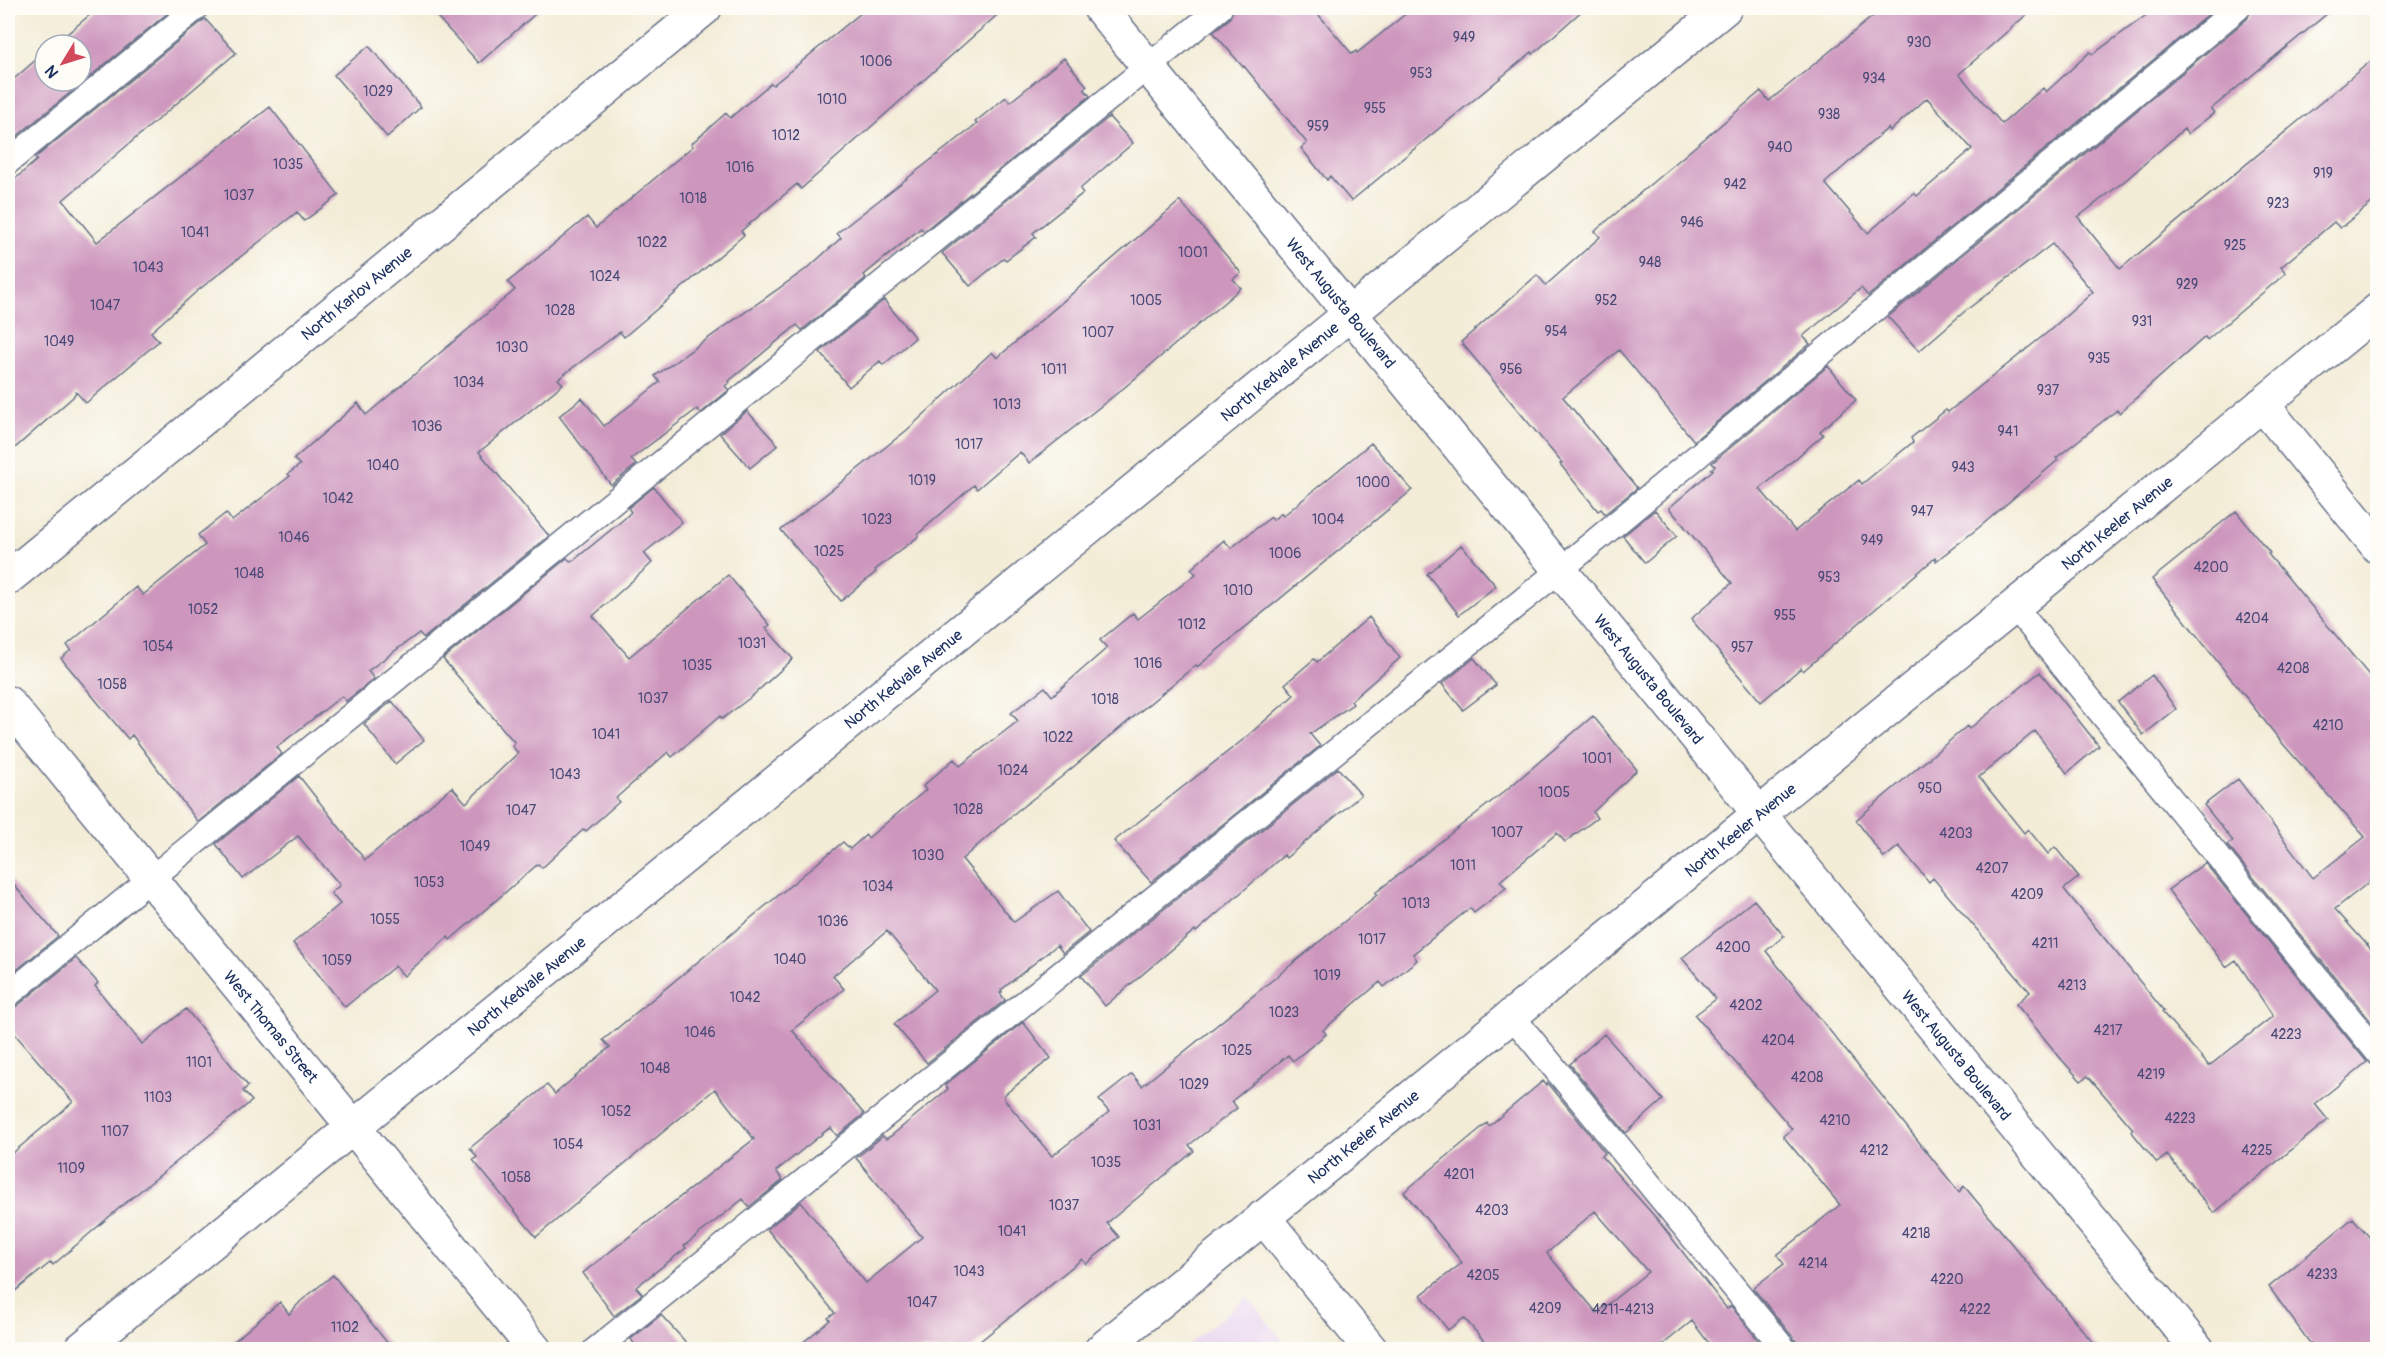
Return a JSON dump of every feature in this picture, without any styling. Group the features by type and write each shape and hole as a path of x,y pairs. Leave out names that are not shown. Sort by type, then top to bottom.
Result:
{"street":[{"name":"North Karlov Avenue","path":"8,578 705,8"},
{"name":"West Augusta Boulevard","path":"1100,8 2199,1350"},
{"name":"North Kedvale Avenue","path":"80,1350 1725,8"},
{"name":"North Keeler Avenue","path":"1101,1350 2378,310"},
{"path":"2262,404 2378,548"},
{"name":"West Thomas Street","path":"8,703 535,1350"},
{"path":"1263,1217 1371,1350"}],"lane":[{"path":"8,162 196,8"},
{"path":"8,995 1220,8"},
{"path":"595,1350 1560,570 2238,8"},
{"path":"2014,606 2378,1053"},
{"path":"1512,1016 1785,1350"}],"shaded area":[{"path":"1247,1297 1290,1349 1183,1349"}],"building":[{"path":"98,8 174,8 93,74 93,33 68,33"},
{"path":"429,8 542,8 479,63"},
{"path":"867,8 1005,8 801,189 797,184 741,231 744,235 624,337 620,332 558,379 563,384 479,452 549,536 424,638 419,633 368,671 374,679 346,701 342,696 277,747 282,754 198,822 132,735 128,739 61,658 71,650 67,645 136,587 143,595 205,545 198,535 226,513 232,521 290,476 288,474 300,465 294,459 358,403 366,415 515,290 508,282 587,217 596,228 693,146 691,144 726,113 730,118"},
{"path":"1234,8 1313,8 1352,54 1356,51 1357,53 1413,8 1585,8 1533,54 1532,52 1351,201 1330,176 1327,180 1301,148 1307,143 1213,32 1229,19"},
{"path":"1883,8 2034,8 1959,74 2002,124 2043,88 2046,92 2090,52 2093,54 2156,8 2216,8 1868,296 1861,288 1803,336 1810,344 1694,441 1619,350 1563,397 1637,488 1605,514 1601,509 1598,511 1560,464 1562,463 1461,342 1537,275 1546,285 1600,237 1595,231 1761,91 1769,101","holes":["1927,98 1972,149 1917,196 1914,193 1868,233 1825,183 1888,128 1890,131"]},
{"path":"2252,8 2334,8 2211,109 2214,113 2187,134 2184,129 2127,179 2078,217 2120,269 2378,55 2378,198 2340,228 2334,222 2281,267 2286,273 2207,340 2205,337 2119,413 2117,410 2056,458 2058,460 1982,525 1936,561 1935,558 1803,671 1801,668 1761,702 1691,619 1732,583 1669,508 1713,470 1711,469 1715,466 1712,463 1828,366 1856,400 1820,431 1823,435 1760,489 1795,531 1859,480 1862,484 1913,442 1911,438 1946,410 1948,412 2048,332 2093,292 2052,244 1964,312 1919,351 1888,317 2247,19"},
{"path":"205,19 236,53 63,200 97,242 270,107 339,195 304,221 297,212 196,292 151,332 159,341 86,403 76,392 8,454 8,185 37,160 35,158"},
{"path":"369,46 421,107 387,137 334,75"},
{"path":"1064,58 1087,86 1084,89 1090,96 924,231 921,228 864,275 866,278 802,330 797,325 729,381 725,386 729,390 701,413 697,409 631,459 636,465 611,485 559,416 582,398 604,426 660,382 655,376 809,267 841,238 837,233 977,124 975,122 1006,97 1010,102"},
{"path":"33,62 33,93 70,93 17,136 8,125 8,84"},
{"path":"1109,117 1133,143 1080,189 1083,193 1033,233 1036,237 1006,260 1004,258 970,286 942,253"},
{"path":"1180,201 1241,273 1233,279 1241,288 1125,387 1029,463 1020,452 977,489 974,485 918,534 919,536 875,570 876,572 841,601 781,530 907,430 992,352 997,358"},
{"path":"884,300 915,338 883,365 880,361 849,387 820,352"},
{"path":"747,411 778,445 750,468 720,434"},
{"path":"1371,443 1412,490 1017,811 962,859 1014,922 1058,891 1089,932 1063,953 1057,945 1001,990 1000,993 1005,1000 927,1063 894,1024 935,990 887,931 833,976 844,989 792,1030 864,1114 837,1136 831,1128 827,1130 776,1171 783,1180 749,1207 743,1199 684,1246 686,1248 636,1287 642,1294 614,1316 583,1273 754,1139 715,1089 536,1237 473,1160 477,1157 470,1148 547,1085 555,1094 610,1047 603,1040 843,842 850,849 866,835 868,838 926,790 923,786 954,759 960,766 1018,721 1011,713 1045,687 1052,696 1107,648 1100,640 1133,613 1138,619 1196,574 1191,569 1224,540 1231,548 1271,517 1273,520 1281,513 1283,516"},
{"path":"654,487 682,522 644,553 652,563 593,616 629,657 728,575 770,625 766,628 793,659 751,697 722,719 720,716 672,757 668,752 616,798 619,802 586,831 584,829 542,868 538,864 450,940 448,937 404,976 395,966 345,1007 293,943 340,904 331,893 340,885 298,836 243,879 216,844 299,776 365,860 452,787 466,803 518,753 512,746 515,743 443,659 567,558 570,561 574,560 624,519 631,512 628,508"},
{"path":"1655,510 1677,536 1645,563 1623,536"},
{"path":"2236,511 2270,553 2268,554 2378,686 2378,875 2335,909 2378,957 2378,1030 2227,845 2233,841 2204,805 2238,779 2313,878 2365,837 2283,744 2152,579"},
{"path":"1461,545 1496,586 1459,615 1427,574"},
{"path":"1369,617 1400,658 1351,701 1353,704 1310,734 1320,746 1151,882 1114,841 1244,739 1294,695 1285,684 1314,659 1317,662"},
{"path":"1474,658 1496,685 1463,710 1442,684"},
{"path":"2040,672 2099,746 2067,773 2035,731 1979,777 2024,833 2028,829 2048,854 2055,847 2079,877 2064,889 2164,1011 2162,1012 2209,1066 2273,1016 2236,960 2226,967 2168,890 2205,863 2367,1062 2315,1104 2328,1120 2214,1213 2167,1155 2157,1163 2131,1131 2133,1129 2088,1076 2081,1081 2062,1060 2016,1004 2030,992 1933,878 1929,882 1899,846 1884,858 1856,820 1967,726 1969,729"},
{"path":"2152,675 2176,709 2143,735 2118,702"},
{"path":"392,701 424,740 395,764 364,724"},
{"path":"1593,716 1637,770 1593,812 1597,818 1565,842 1557,833 1500,881 1506,888 1474,913 1470,908 1413,954 1417,960 1384,987 1380,982 1323,1030 1326,1034 1293,1061 1288,1055 1232,1101 1237,1108 1189,1145 1194,1151 1107,1223 1119,1237 1086,1264 1082,1259 969,1350 794,1350 830,1320 828,1318 835,1313 767,1229 801,1202 866,1283 922,1237 856,1158 883,1136 886,1139 891,1136 948,1089 945,1085 1023,1022 1051,1058 1004,1095 1004,1099 1052,1156 1109,1112 1099,1100 1132,1074 1142,1086 1377,895 1375,893 1505,791"},
{"path":"1338,768 1361,795 1286,858 1284,855 1196,932 1195,930 1105,1006 1081,976"},
{"path":"8,878 58,936 8,977"},
{"path":"1754,900 1784,936 1766,951 1959,1192 1964,1186 2099,1350 1799,1350 1796,1341 1753,1288 1784,1264 1777,1255 1840,1205 1783,1136 1792,1129 1695,1015 1716,999 1682,958"},
{"path":"76,958 98,983 95,986 142,1044 186,1009 248,1086 243,1091 252,1101 124,1204 53,1265 51,1262 8,1297 8,1157 73,1102 8,1026 8,1009 17,1006"},
{"path":"1604,1034 1663,1100 1626,1133 1570,1064"},
{"path":"1543,1081 1546,1085 1548,1083 1605,1153 1601,1156 1657,1219 1727,1309 1731,1306 1766,1350 1714,1350 1692,1321 1656,1350 1492,1350 1464,1318 1448,1330 1421,1295 1462,1263 1404,1192 1487,1123 1489,1126","holes":["1595,1211 1648,1272 1597,1313 1547,1253"]},
{"path":"2353,1218 2378,1247 2378,1350 2315,1350 2269,1287"},
{"path":"333,1275 393,1350 224,1350 280,1302 289,1314"},
{"path":"661,1315 693,1350 638,1350 631,1339"}]}
